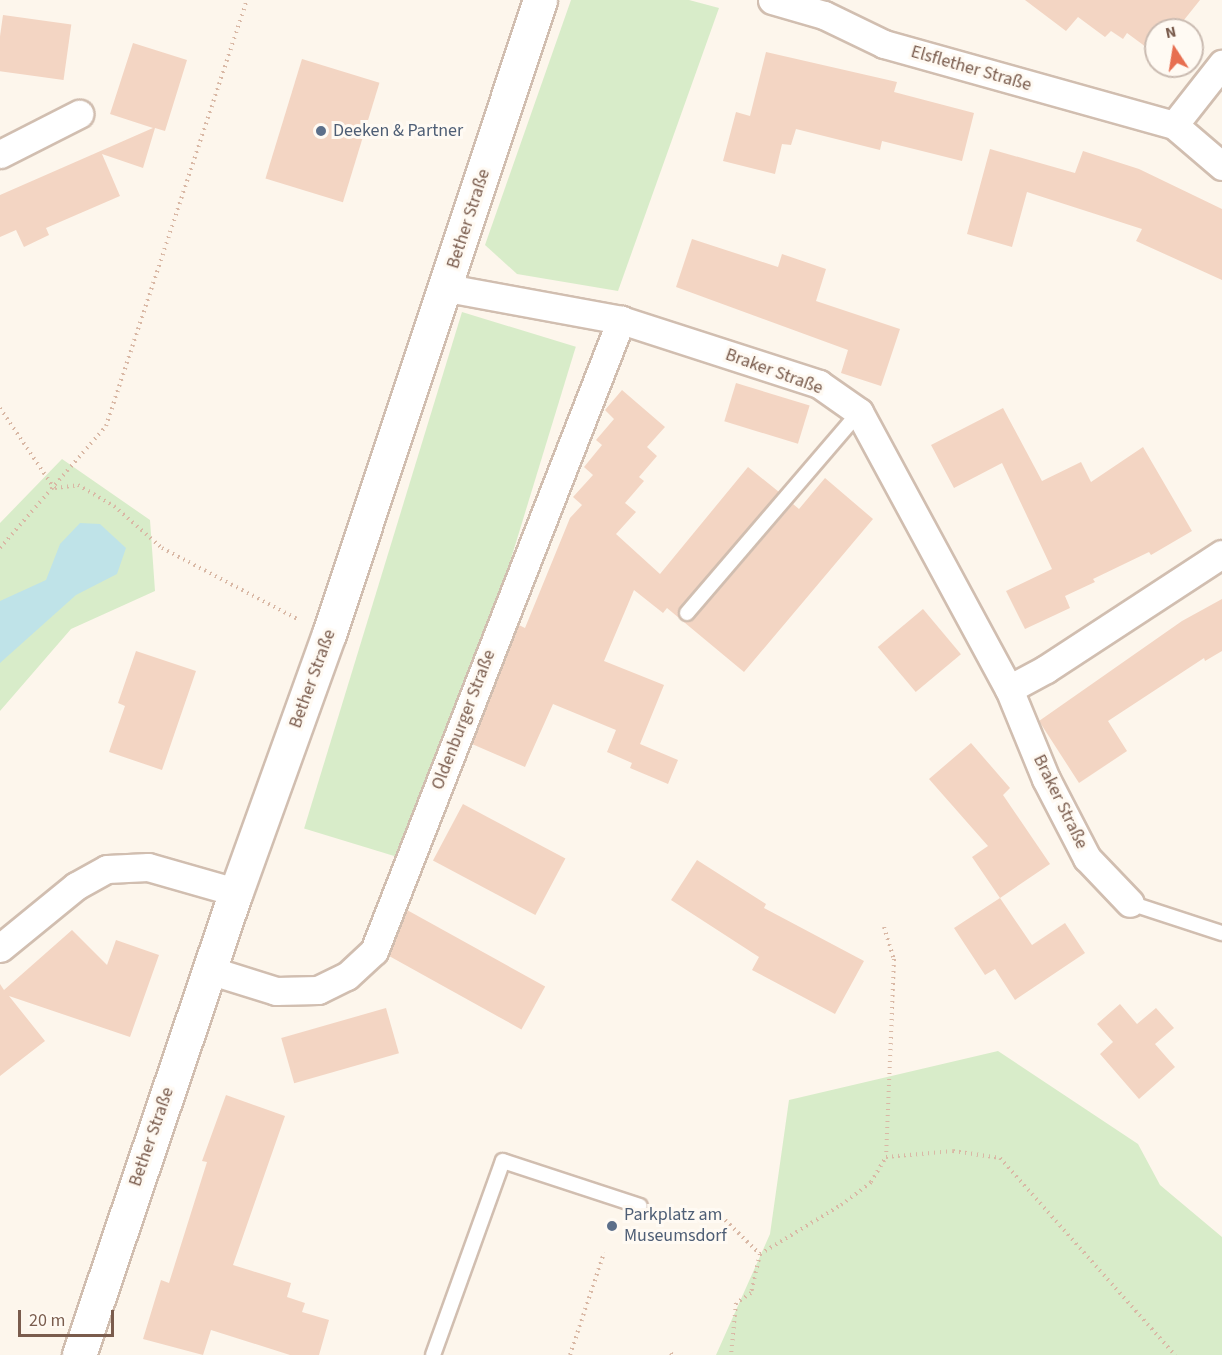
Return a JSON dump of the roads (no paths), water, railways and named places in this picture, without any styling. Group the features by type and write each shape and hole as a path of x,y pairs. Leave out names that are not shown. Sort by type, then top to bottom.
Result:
{"street":[{"name":"Bether Straße","path":"79,1355 209,970 329,634 447,288 540,0"},
{"name":"Elsflether Straße","path":"772,0 824,15 884,44 1174,125 1222,166"},
{"path":"1174,125 1222,64"},
{"path":"0,154 79,114"},
{"name":"Braker Straße","path":"447,288 621,321 819,384 859,412 1009,689 1046,779 1088,858 1130,903"},
{"name":"Oldenburger Straße","path":"209,970 276,992 318,990 347,976 374,951 621,321"},
{"path":"1009,689 1046,669 1222,554"},
{"path":"0,948 76,886 107,869 148,867 236,892"}],"lane":[{"path":"687,613 859,412"},
{"path":"1130,903 1222,933"},
{"path":"433,1355 502,1161 640,1206"}],"water":[{"path":"80,523 100,524 126,548 117,574 76,595 0,663 0,601 46,580 60,544"}],"place":[{"name":"Deeken & Partner","path":"321,131"},
{"name":"Parkplatz am Museumsdorf","path":"612,1226"}]}
